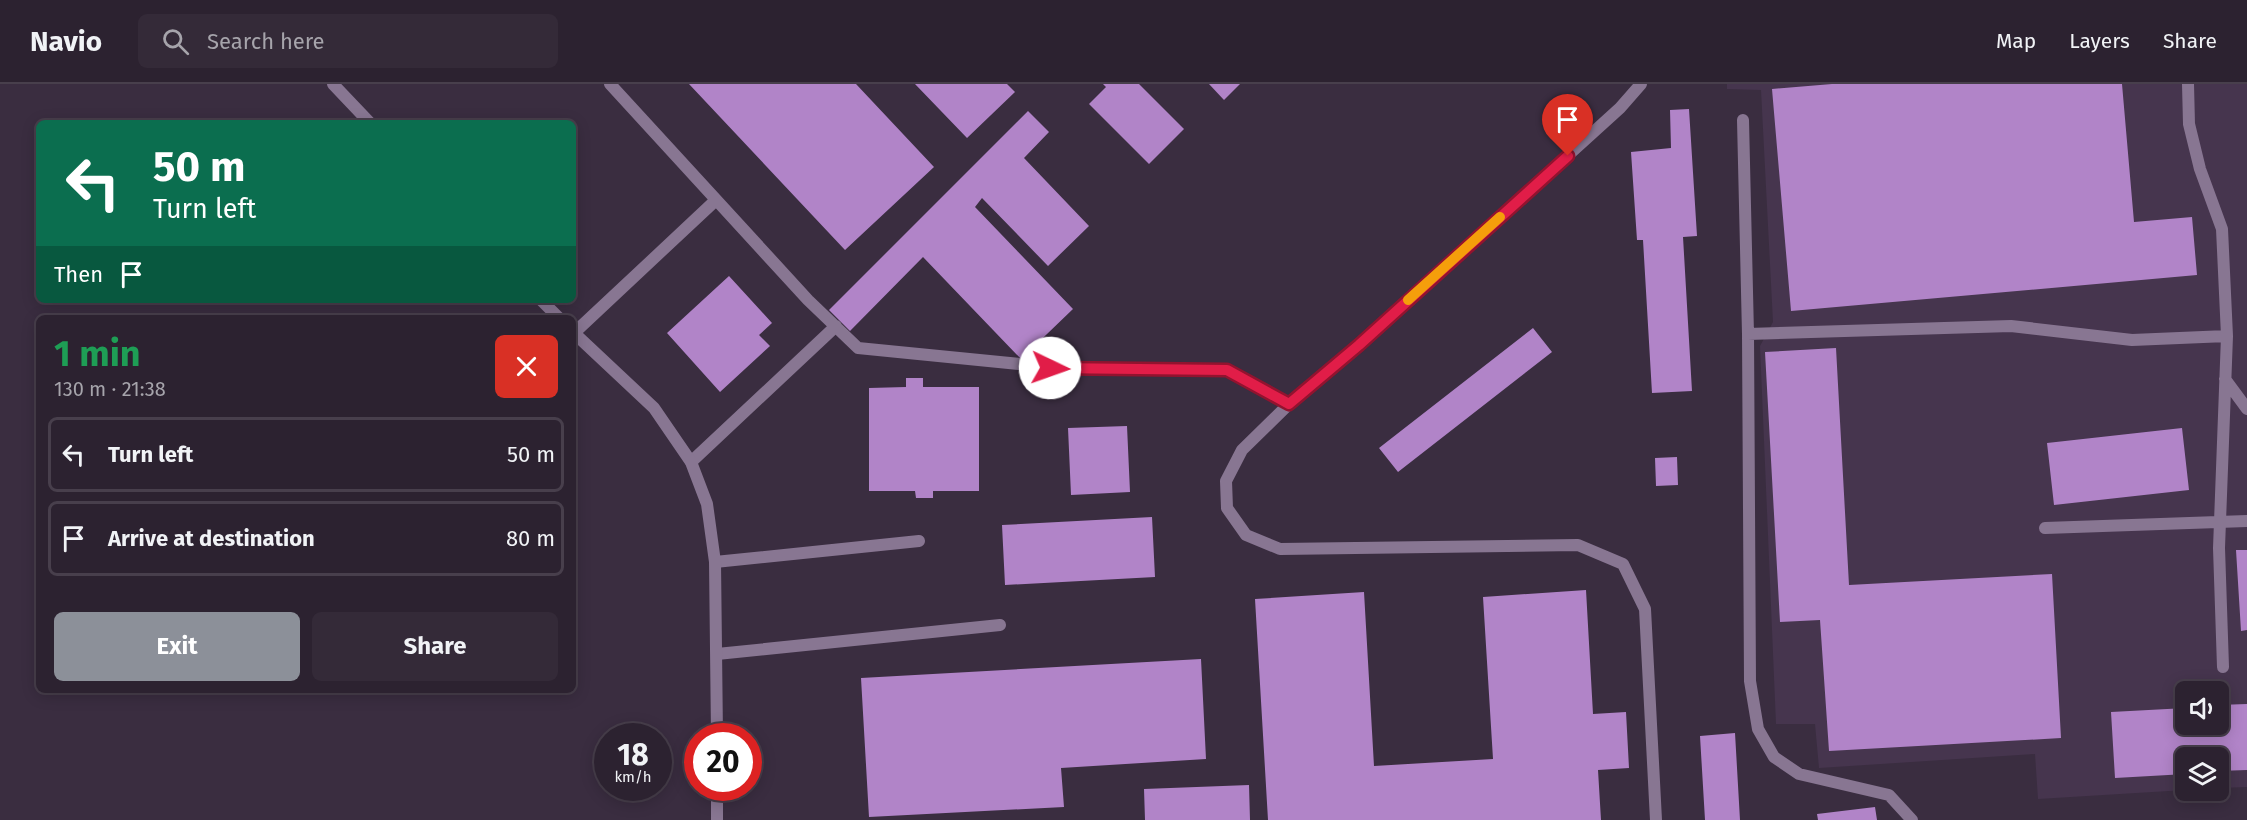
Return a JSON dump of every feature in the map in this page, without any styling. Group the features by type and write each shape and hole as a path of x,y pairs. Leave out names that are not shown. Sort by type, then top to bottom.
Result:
{"street":[{"path":"333,84 367,120"},
{"path":"610,84 808,300 858,348 1070,369 1227,370 1289,404"},
{"path":"1641,84 1612,116 1359,345 1289,404 1242,450 1226,481 1227,508 1246,535 1280,549 1578,545 1623,564 1645,609 1656,820"},
{"path":"2188,84 2189,124 2200,169 2222,229 2227,336 2220,522 2223,667"},
{"path":"1743,120 1748,334 1750,681 1758,729 1774,757 1799,774 1889,795 1912,820"},
{"path":"576,330 716,200"},
{"path":"544,303 556,315"},
{"path":"691,462 836,326"},
{"path":"1748,334 2011,326 2132,340 2227,336"},
{"path":"576,336 654,408 691,462 707,504 715,562 717,723"},
{"path":"2225,379 2247,409"},
{"path":"2046,528 2247,521"},
{"path":"715,562 919,541"},
{"path":"717,654 1000,625"},
{"path":"717,801 717,820"}],"shaded area":[{"path":"1727,84 2247,84 2247,787 2229,788 2229,747 2175,747 2175,791 2038,799 2035,754 1819,768 1815,724 1776,724 1760,346 1773,322 1761,90 1727,89"}],"building":[{"path":"689,84 856,84 934,167 845,250"},
{"path":"915,84 1007,84 1015,92 967,138"},
{"path":"1103,84 1139,84 1184,129 1149,164 1089,104 1106,87"},
{"path":"1209,84 1240,84 1224,100"},
{"path":"1832,84 2122,84 2134,222 2192,217 2197,275 1791,311 1772,89"},
{"path":"1689,109 1697,236 1683,237 1692,391 1652,393 1643,240 1637,240 1631,152 1671,148 1670,110"},
{"path":"1028,111 1049,132 1024,158 1089,226 1048,266 982,198 975,207 1073,309 1021,359 923,257 850,331 829,310"},
{"path":"729,276 772,323 759,335 770,346 720,392 667,333"},
{"path":"1533,328 1552,352 1398,472 1379,448"},
{"path":"1836,348 1849,585 2052,574 2061,738 1829,751 1820,620 1780,622 1765,352"},
{"path":"906,378 923,378 923,387 979,387 979,491 933,491 933,498 916,498 915,491 869,491 869,388 906,387"},
{"path":"1127,426 1130,492 1071,495 1068,428"},
{"path":"2182,428 2189,490 2054,505 2047,443"},
{"path":"1677,457 1678,485 1656,486 1655,458"},
{"path":"1152,517 1155,577 1005,585 1002,525"},
{"path":"2236,550 2247,550 2247,630 2241,631"},
{"path":"1586,590 1593,714 1626,712 1629,768 1598,770 1601,820 1268,820 1255,599 1364,592 1374,766 1493,759 1483,597"},
{"path":"1201,659 1206,759 1061,768 1064,807 869,817 861,678"},
{"path":"2247,704 2247,770 2229,771 2229,747 2175,747 2175,775 2115,778 2111,712 2175,709 2175,735 2229,735 2229,705"},
{"path":"1735,733 1740,820 1705,820 1700,736"},
{"path":"1249,785 1250,820 1145,820 1144,789"},
{"path":"1875,807 1877,820 1818,820 1817,814"}],"slow traffic":[{"path":"1408,300 1500,217"}],"route":[{"path":"1050,368 1227,370 1289,404 1359,345 1568,156"}]}
